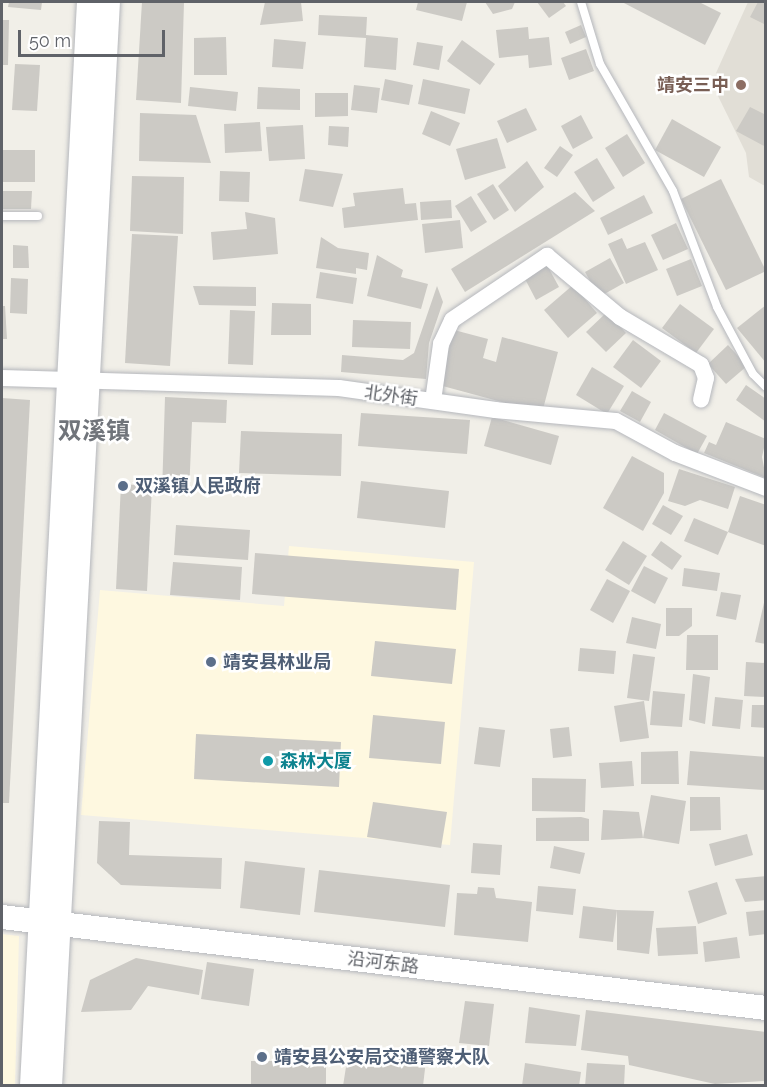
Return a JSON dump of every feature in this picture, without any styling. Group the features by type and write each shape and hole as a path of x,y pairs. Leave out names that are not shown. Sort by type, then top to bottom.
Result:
{"main road":[{"path":"50,1086 50,923 78,381 89,2"},
{"path":"78,381 108,2"},
{"name":"沿河东路","path":"2,917 765,1008"},
{"path":"32,1086 50,923"}],"street":[{"path":"433,401 441,344 452,320 547,256 620,317 700,365 706,378 701,399"},
{"name":"北外街","path":"2,378 339,388 616,421 675,453 765,488"}],"lane":[{"path":"581,2 600,64 673,191 717,307 753,374 765,387"},
{"path":"2,216 38,216"}],"shaded area":[{"name":"靖安三中","path":"748,2 765,2 765,186 749,177 746,153 718,96 716,73"},
{"path":"289,546 474,562 450,845 81,815 100,590 284,606"},
{"path":"2,934 19,936 15,1085 2,1085"}],"building":[{"path":"9,2 42,2 41,10 8,7"},
{"path":"142,2 184,2 181,103 136,100"},
{"path":"265,2 301,2 303,21 260,25"},
{"path":"418,2 467,2 462,21 416,10"},
{"path":"485,2 515,2 512,9 493,14"},
{"path":"537,2 563,2 566,6 549,18"},
{"path":"622,2 699,2 721,13 705,45"},
{"path":"758,2 766,2 766,25 750,17"},
{"path":"319,15 367,17 366,35 398,38 396,70 364,67 366,38 318,35"},
{"path":"2,20 9,20 8,65 2,65"},
{"path":"581,25 586,37 570,44 565,32"},
{"path":"528,27 529,39 549,37 552,65 529,68 528,55 499,58 496,30"},
{"path":"226,37 227,75 194,75 194,38"},
{"path":"274,39 306,42 303,69 272,67"},
{"path":"462,40 495,64 480,85 447,61"},
{"path":"417,42 443,46 439,70 413,65"},
{"path":"586,49 594,71 569,80 561,58"},
{"path":"15,64 40,65 37,111 12,110"},
{"path":"385,79 413,85 409,105 381,100"},
{"path":"423,79 470,89 465,114 418,104"},
{"path":"354,85 380,88 377,113 351,110"},
{"path":"190,87 238,92 236,111 188,106"},
{"path":"258,87 300,89 300,110 257,109"},
{"path":"315,93 348,93 348,116 315,117"},
{"path":"750,107 766,115 766,147 736,131"},
{"path":"526,108 537,130 507,143 497,121"},
{"path":"431,111 460,123 450,146 422,134"},
{"path":"140,113 196,115 211,163 139,161"},
{"path":"581,115 593,138 573,149 561,126"},
{"path":"672,119 721,147 704,177 655,150"},
{"path":"260,122 262,151 225,153 224,124"},
{"path":"303,125 305,159 269,161 266,127"},
{"path":"329,126 349,127 348,147 328,145"},
{"path":"627,134 645,163 623,177 605,148"},
{"path":"497,138 506,168 465,180 456,149"},
{"path":"560,146 573,155 557,177 544,168"},
{"path":"3,150 35,150 35,182 3,182"},
{"path":"597,158 615,188 593,202 574,172"},
{"path":"527,161 544,187 515,212 498,186"},
{"path":"305,169 343,174 333,207 299,201"},
{"path":"220,171 250,172 249,202 219,201"},
{"path":"132,176 184,177 183,234 130,231"},
{"path":"721,179 766,271 726,290 681,199"},
{"path":"493,184 509,210 494,220 477,194"},
{"path":"403,188 405,204 416,203 418,220 344,228 342,208 355,206 353,193"},
{"path":"2,191 32,191 31,209 2,209"},
{"path":"575,192 595,211 465,292 451,269"},
{"path":"644,195 653,213 608,235 600,218"},
{"path":"471,196 487,222 471,232 455,206"},
{"path":"451,200 452,218 421,220 420,202"},
{"path":"245,212 275,218 278,254 213,260 211,232 247,229"},
{"path":"460,220 463,248 425,253 422,224"},
{"path":"676,223 688,249 663,260 651,235"},
{"path":"132,234 178,236 170,366 125,363"},
{"path":"321,237 338,248 369,253 367,270 356,268 356,274 316,268"},
{"path":"622,238 627,249 645,242 658,270 626,284 608,244"},
{"path":"13,245 28,246 29,268 13,268"},
{"path":"377,255 403,270 401,277 428,284 421,309 367,296"},
{"path":"610,258 624,283 599,297 585,272"},
{"path":"691,259 702,286 677,296 666,269"},
{"path":"547,265 559,287 536,300 524,277"},
{"path":"320,272 357,278 353,304 316,298"},
{"path":"11,278 28,279 27,314 10,313"},
{"path":"573,285 597,313 568,338 544,310"},
{"path":"193,286 256,287 256,306 199,305"},
{"path":"437,286 443,302 429,343 426,379 341,372 342,355 403,360 414,353"},
{"path":"272,303 311,304 311,335 271,335"},
{"path":"680,304 714,329 696,353 662,328"},
{"path":"766,305 766,363 737,328"},
{"path":"2,306 5,306 7,339 2,339"},
{"path":"230,310 255,311 253,365 228,364"},
{"path":"607,312 626,333 606,352 586,332"},
{"path":"353,320 411,322 410,349 352,347"},
{"path":"454,330 488,339 483,358 496,362 502,337 558,352 542,413 439,385"},
{"path":"633,340 661,361 641,388 613,367"},
{"path":"728,345 747,366 726,384 708,364"},
{"path":"592,367 624,386 607,414 576,395"},
{"path":"746,385 766,399 766,422 736,400"},
{"path":"632,391 651,402 640,422 620,411"},
{"path":"165,397 227,400 226,423 192,422 189,494 162,493"},
{"path":"2,398 30,400 9,803 2,803"},
{"path":"361,413 470,420 467,454 358,446"},
{"path":"664,413 707,436 697,454 655,430"},
{"path":"492,417 559,436 551,465 484,446"},
{"path":"726,422 766,439 762,457 766,478 704,453 709,442 716,445"},
{"path":"241,431 342,434 341,476 239,473"},
{"path":"632,456 664,473 664,493 643,531 603,508"},
{"path":"679,469 735,487 728,509 700,500 685,506 668,501"},
{"path":"361,481 449,491 445,528 357,518"},
{"path":"121,484 152,486 147,591 116,589"},
{"path":"740,496 766,505 766,546 728,532"},
{"path":"663,505 683,516 671,535 652,524"},
{"path":"694,518 728,532 718,555 684,541"},
{"path":"176,525 250,530 248,560 174,555"},
{"path":"623,541 647,556 629,585 605,570"},
{"path":"661,541 682,556 672,570 651,555"},
{"path":"255,553 459,569 456,610 252,594"},
{"path":"173,562 242,567 240,600 170,595"},
{"path":"644,566 668,578 655,604 631,591"},
{"path":"684,568 720,573 717,591 682,586"},
{"path":"607,579 630,591 613,623 590,610"},
{"path":"721,592 741,595 736,620 716,616"},
{"path":"766,594 766,644 755,642"},
{"path":"666,608 692,608 692,626 679,636 666,636"},
{"path":"632,617 661,624 656,649 626,643"},
{"path":"687,635 718,635 718,670 686,670"},
{"path":"375,641 456,649 452,684 371,676"},
{"path":"580,648 616,651 614,674 578,671"},
{"path":"633,654 655,657 649,701 627,698"},
{"path":"746,662 766,663 766,697 744,696"},
{"path":"693,674 710,677 705,724 689,720"},
{"path":"653,691 685,694 682,727 650,725"},
{"path":"715,697 743,700 740,729 712,726"},
{"path":"644,701 649,738 620,742 614,706"},
{"path":"752,705 766,705 766,728 751,727"},
{"path":"373,715 445,722 441,764 369,758"},
{"path":"479,727 505,730 500,767 474,764"},
{"path":"569,727 572,756 553,758 550,729"},
{"name":"森林大厦","path":"196,734 341,742 339,787 194,779"},
{"path":"678,751 679,784 641,784 641,752"},
{"path":"690,751 766,757 764,790 687,785"},
{"path":"632,761 634,786 601,788 599,763"},
{"path":"532,778 586,779 585,812 532,811"},
{"path":"651,795 686,801 679,844 643,838"},
{"path":"690,797 720,797 721,830 690,831"},
{"path":"373,802 447,812 441,848 367,837"},
{"path":"603,810 639,812 643,838 601,840"},
{"path":"581,817 589,819 589,841 536,841 536,818"},
{"path":"99,821 130,822 129,855 222,858 221,889 121,885 97,863"},
{"path":"747,834 753,855 715,866 709,844"},
{"path":"473,843 502,845 500,875 471,873"},
{"path":"554,846 585,853 580,874 550,868"},
{"path":"245,861 305,868 300,915 240,908"},
{"path":"319,870 450,885 445,927 314,912"},
{"path":"766,876 766,900 745,902 735,879"},
{"path":"717,882 727,914 698,924 688,891"},
{"path":"538,886 576,889 573,915 536,911"},
{"path":"478,887 494,888 496,898 532,902 528,942 454,935 457,893 477,894"},
{"path":"583,906 617,910 613,942 579,938"},
{"path":"617,910 654,911 649,954 617,950"},
{"path":"766,910 766,934 749,936 746,912"},
{"path":"696,926 698,954 658,956 656,928"},
{"path":"737,937 740,958 705,962 703,942"},
{"path":"136,958 203,970 199,995 148,986 131,1010 81,1012 90,980"},
{"path":"207,962 254,969 249,1006 201,999"},
{"path":"465,1001 494,1004 489,1046 459,1043"},
{"path":"529,1007 580,1015 576,1046 525,1043"},
{"path":"586,1010 766,1032 766,1081 715,1084 629,1065 628,1056 581,1050"},
{"path":"349,1048 426,1060 423,1086 343,1086"},
{"path":"251,1061 326,1061 326,1086 251,1086"},
{"path":"525,1063 581,1072 579,1086 522,1086"},
{"path":"587,1063 625,1065 624,1086 585,1086"}],"place":[{"name":"靖安三中","path":"741,85"},
{"name":"双溪镇人民政府","path":"123,486"},
{"name":"靖安县林业局","path":"211,662"},
{"name":"森林大厦","path":"268,761"},
{"name":"靖安县公安局交通警察大队","path":"262,1057"}],"district":[{"name":"双溪镇","path":"94,431"}]}
